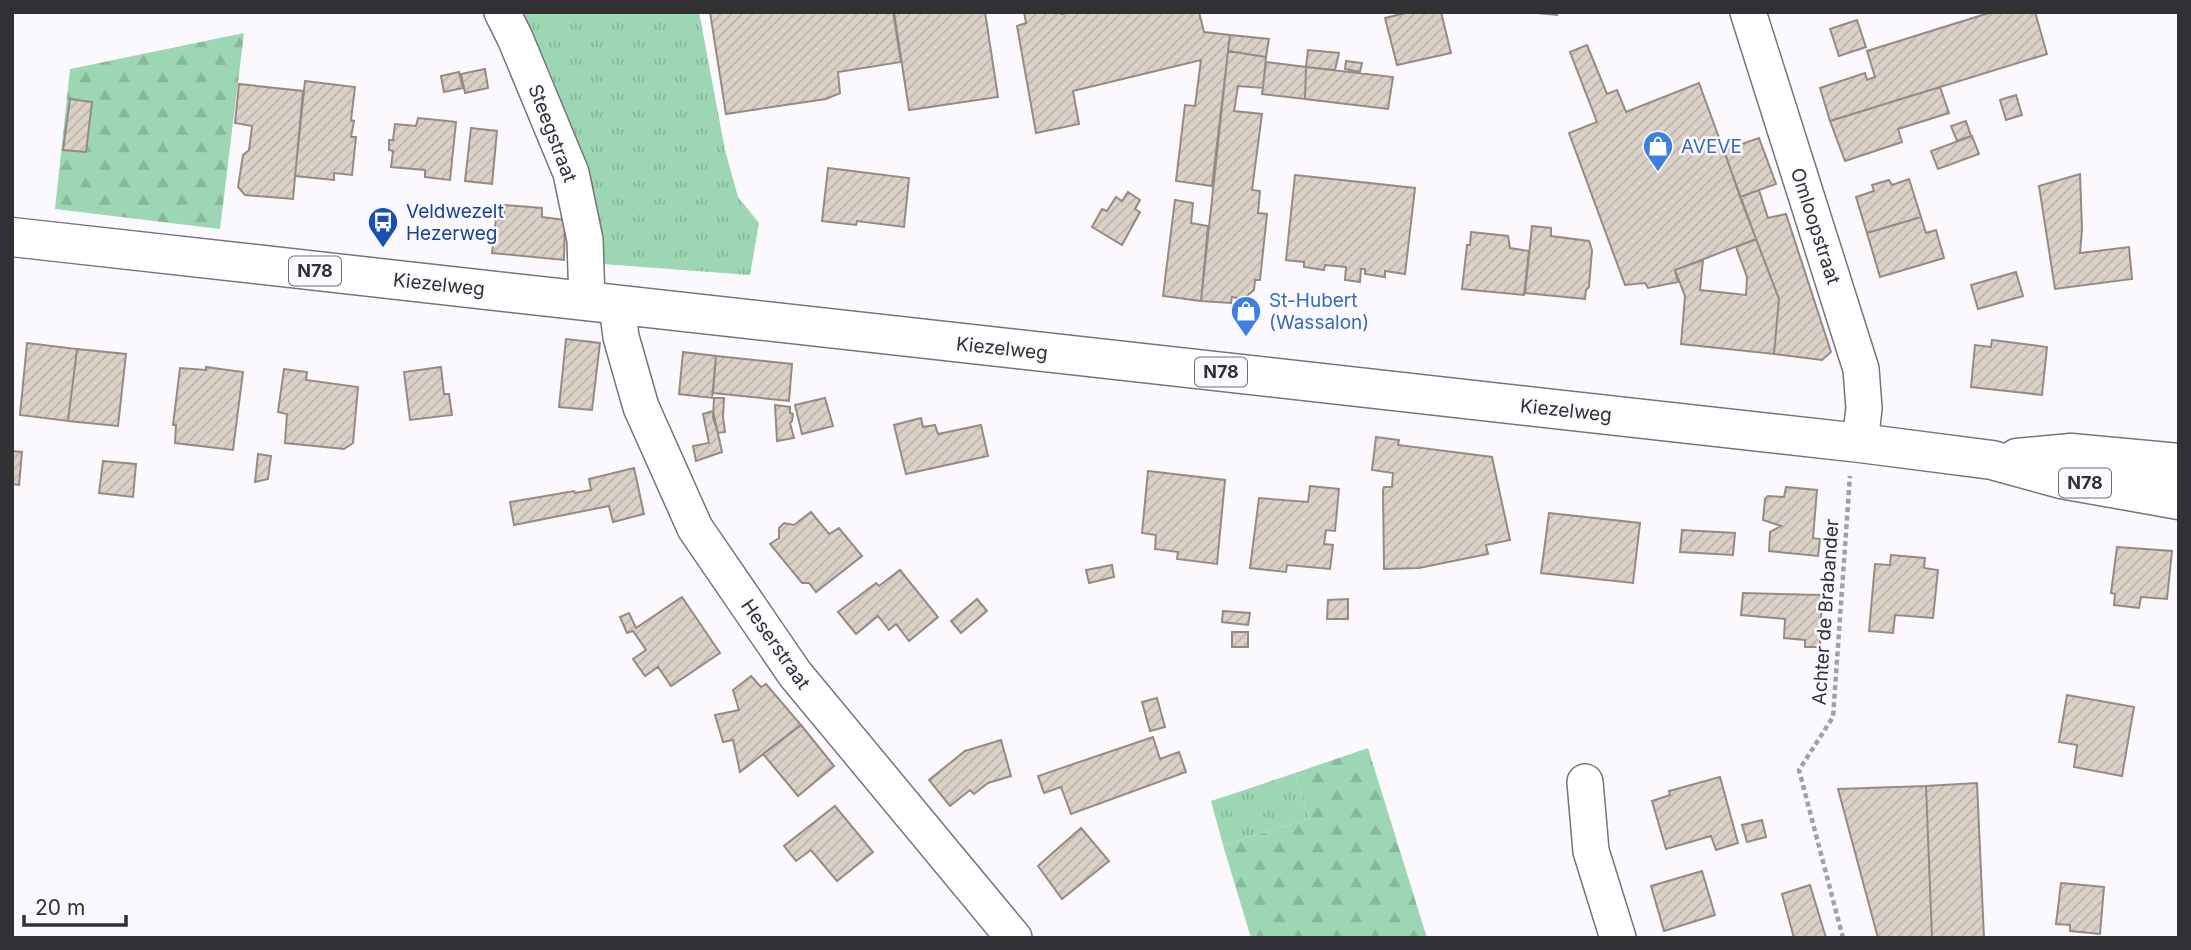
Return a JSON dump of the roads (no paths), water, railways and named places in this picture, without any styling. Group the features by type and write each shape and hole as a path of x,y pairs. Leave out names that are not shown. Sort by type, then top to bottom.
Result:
{"main road":[{"name":"Kiezelweg","path":"12,237 1860,443 1993,460 2061,479 2179,499"},
{"name":"Kiezelweg","path":"1993,460 2071,453 2179,463"}],"street":[{"name":"Steegstraat","path":"502,12 571,173 602,303"},
{"name":"Omloopstraat","path":"1748,12 1861,369 1864,408 1860,443"},
{"name":"Heserstraat","path":"602,303 621,337 641,407 695,528 795,674 1014,938"},
{"path":"1585,782 1591,851 1618,938"}],"place":[{"name":"AVEVE","path":"1658,173"},
{"name":"Veldwezelt Hezerweg","path":"383,249"},
{"name":"St-Hubert (Wassalon)","path":"1246,338"}]}
